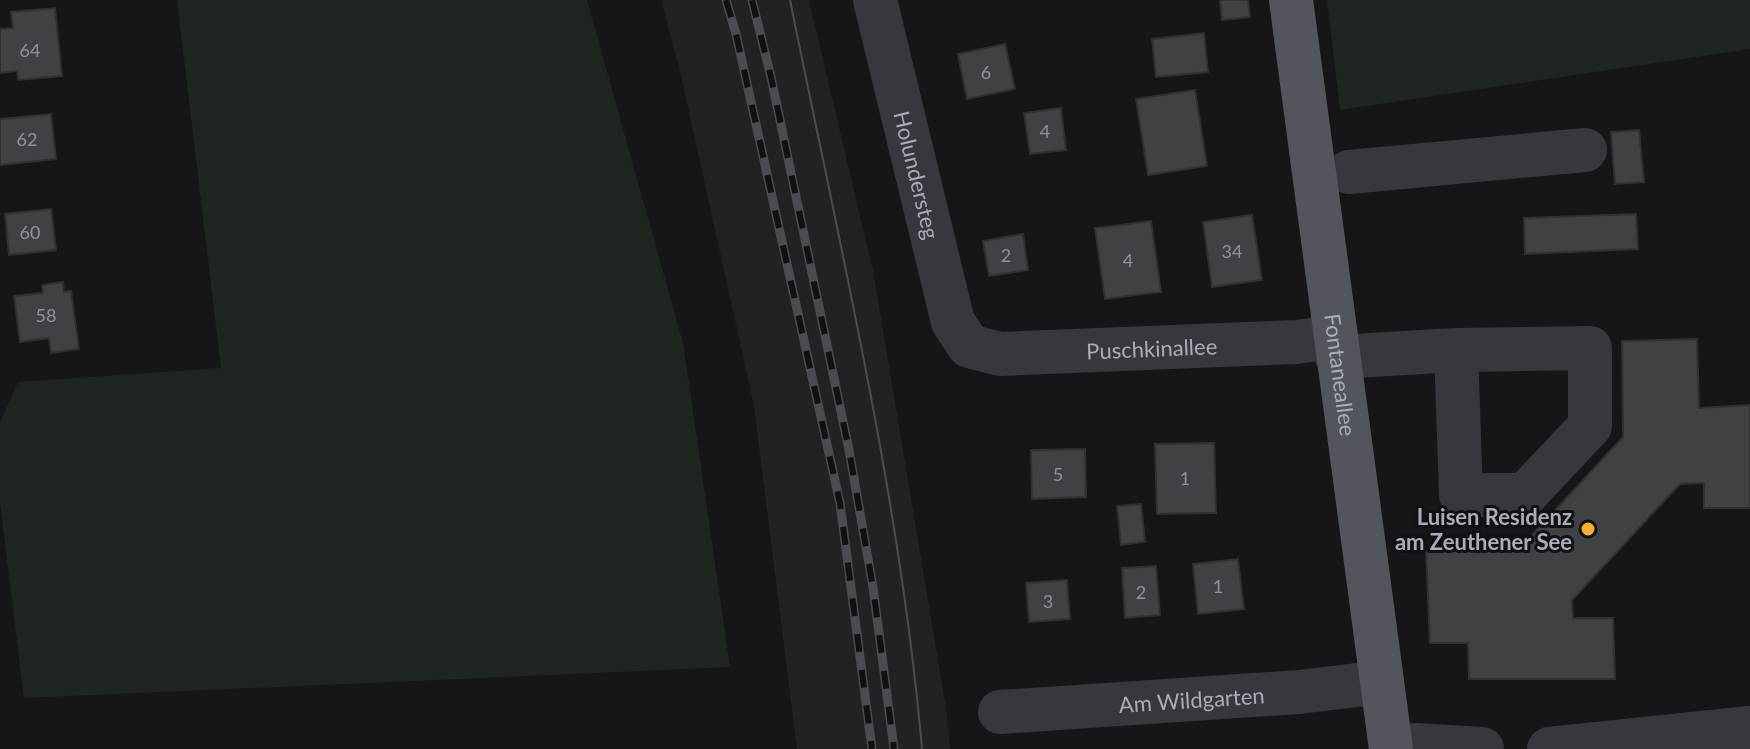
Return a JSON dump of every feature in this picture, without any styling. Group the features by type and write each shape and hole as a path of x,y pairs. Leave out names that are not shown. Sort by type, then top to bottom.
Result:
{"main road":[{"name":"Fontaneallee","path":"1291,0 1391,748"}],"street":[{"name":"Holundersteg","path":"875,0 953,322 969,346"},
{"path":"1349,172 1585,150"},
{"name":"Puschkinallee","path":"969,346 1000,354 1296,342 1336,347 1456,350"},
{"name":"Am Wildgarten","path":"1000,712 1285,693 1382,682"},
{"path":"1549,749 1750,728"},
{"path":"1391,748 1416,745 1482,749"}],"shaded area":[{"path":"177,0 587,0 683,343 730,667 24,698 0,503 0,422 18,382 221,368"},
{"path":"661,0 809,0 873,271 947,715 950,749 797,749 754,406 680,71"},
{"path":"1327,0 1750,0 1750,49 1340,110"}],"building":[{"path":"1220,0 1248,0 1250,17 1222,20"},
{"path":"55,8 62,76 18,80 17,71 0,73 0,29 13,28 11,12"},
{"path":"1204,33 1208,72 1156,77 1152,39"},
{"path":"1005,44 1015,89 967,99 958,54"},
{"path":"1195,90 1207,166 1148,175 1136,99"},
{"path":"1061,108 1066,150 1030,154 1024,113"},
{"path":"51,114 56,159 0,165 0,119"},
{"path":"1639,130 1644,182 1615,184 1611,132"},
{"path":"51,209 56,250 9,255 5,214"},
{"path":"1636,214 1638,249 1525,254 1524,218"},
{"path":"1252,215 1262,280 1212,287 1203,222"},
{"path":"1151,221 1161,292 1105,299 1095,228"},
{"path":"1023,234 1028,270 989,276 983,241"},
{"path":"63,282 64,292 71,291 79,349 51,353 49,338 20,342 14,296 43,293 42,285"},
{"name":"Luisen Residenz am Zeuthener See","path":"1697,339 1699,408 1750,405 1750,508 1704,508 1704,483 1680,484 1572,600 1573,618 1613,618 1615,679 1469,679 1468,643 1430,643 1426,552 1519,549 1623,437 1622,341"},
{"path":"1214,443 1216,513 1157,514 1155,444"},
{"path":"1085,449 1086,497 1032,499 1031,450"},
{"path":"1141,504 1145,542 1121,545 1117,506"},
{"path":"1238,559 1244,609 1198,614 1193,564"},
{"path":"1156,566 1160,615 1125,618 1122,568"},
{"path":"1067,580 1070,619 1029,622 1026,583"}],"tram line":[{"path":"790,0 884,467 912,655 922,749"}],"railway":[{"path":"726,0 840,503 872,749"},
{"path":"752,0 849,450 873,587 894,749"}],"place":[{"name":"Luisen Residenz am Zeuthener See","path":"1588,529"}]}
